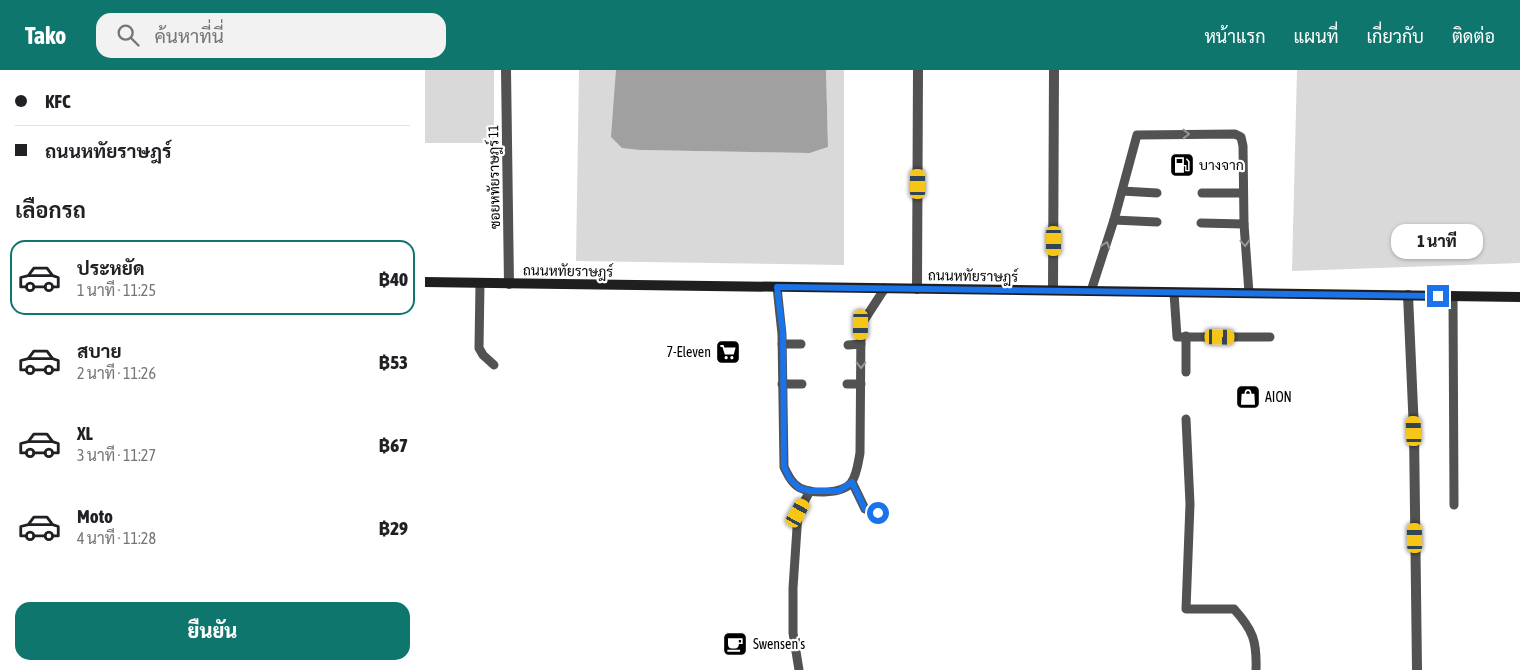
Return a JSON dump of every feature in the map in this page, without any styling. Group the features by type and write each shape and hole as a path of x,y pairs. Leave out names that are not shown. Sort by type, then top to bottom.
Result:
{"main road":[{"name":"ถนนหทัยราษฎร์","path":"425,282 1520,297"}],"street":[{"name":"ซอยหทัยราษฎร์ 11","path":"506,70 509,284"},
{"path":"917,289 919,70"},
{"path":"1053,290 1054,70"},
{"path":"1408,295 1414,431 1417,670"}],"lane":[{"path":"1091,291 1114,220 1137,135 1235,134 1241,137 1243,146 1244,224 1249,293"},
{"path":"1122,191 1157,192"},
{"path":"1202,193 1243,193"},
{"path":"1114,220 1157,222"},
{"path":"1201,223 1244,224"},
{"path":"480,283 479,348 493,365"},
{"path":"777,287 782,344 784,467 790,479 799,488 810,491 839,491 852,482 857,469 860,453 861,325 885,288"},
{"path":"1174,292 1177,337 1270,337"},
{"path":"1453,296 1454,505"},
{"path":"1186,336 1186,372"},
{"path":"782,344 801,344"},
{"path":"848,345 861,344"},
{"path":"783,384 802,384"},
{"path":"847,384 861,384"},
{"path":"1186,419 1189,504 1186,609 1234,609 1249,626 1257,650 1256,670"},
{"path":"852,482 865,509 878,513"},
{"path":"799,670 793,633 793,588 798,513 810,491"}],"shaded area":[{"path":"425,70 494,70 494,143 425,143"},
{"path":"579,70 616,70 640,150 810,153 828,147 826,70 844,70 844,265 576,261"},
{"path":"616,70 826,70 828,147 810,153 640,150 622,148 611,137"},
{"path":"1297,70 1520,70 1520,263 1292,271"}],"place":[{"name":"บางจาก","path":"1182,165"},
{"name":"7-Eleven","path":"728,352"},
{"name":"AION","path":"1248,397"},
{"name":"Swensen's","path":"735,644"}],"route":[{"path":"878,513 865,509 852,482 839,491 810,491 799,488 790,479 784,467 783,334 777,287 1438,296"}]}
